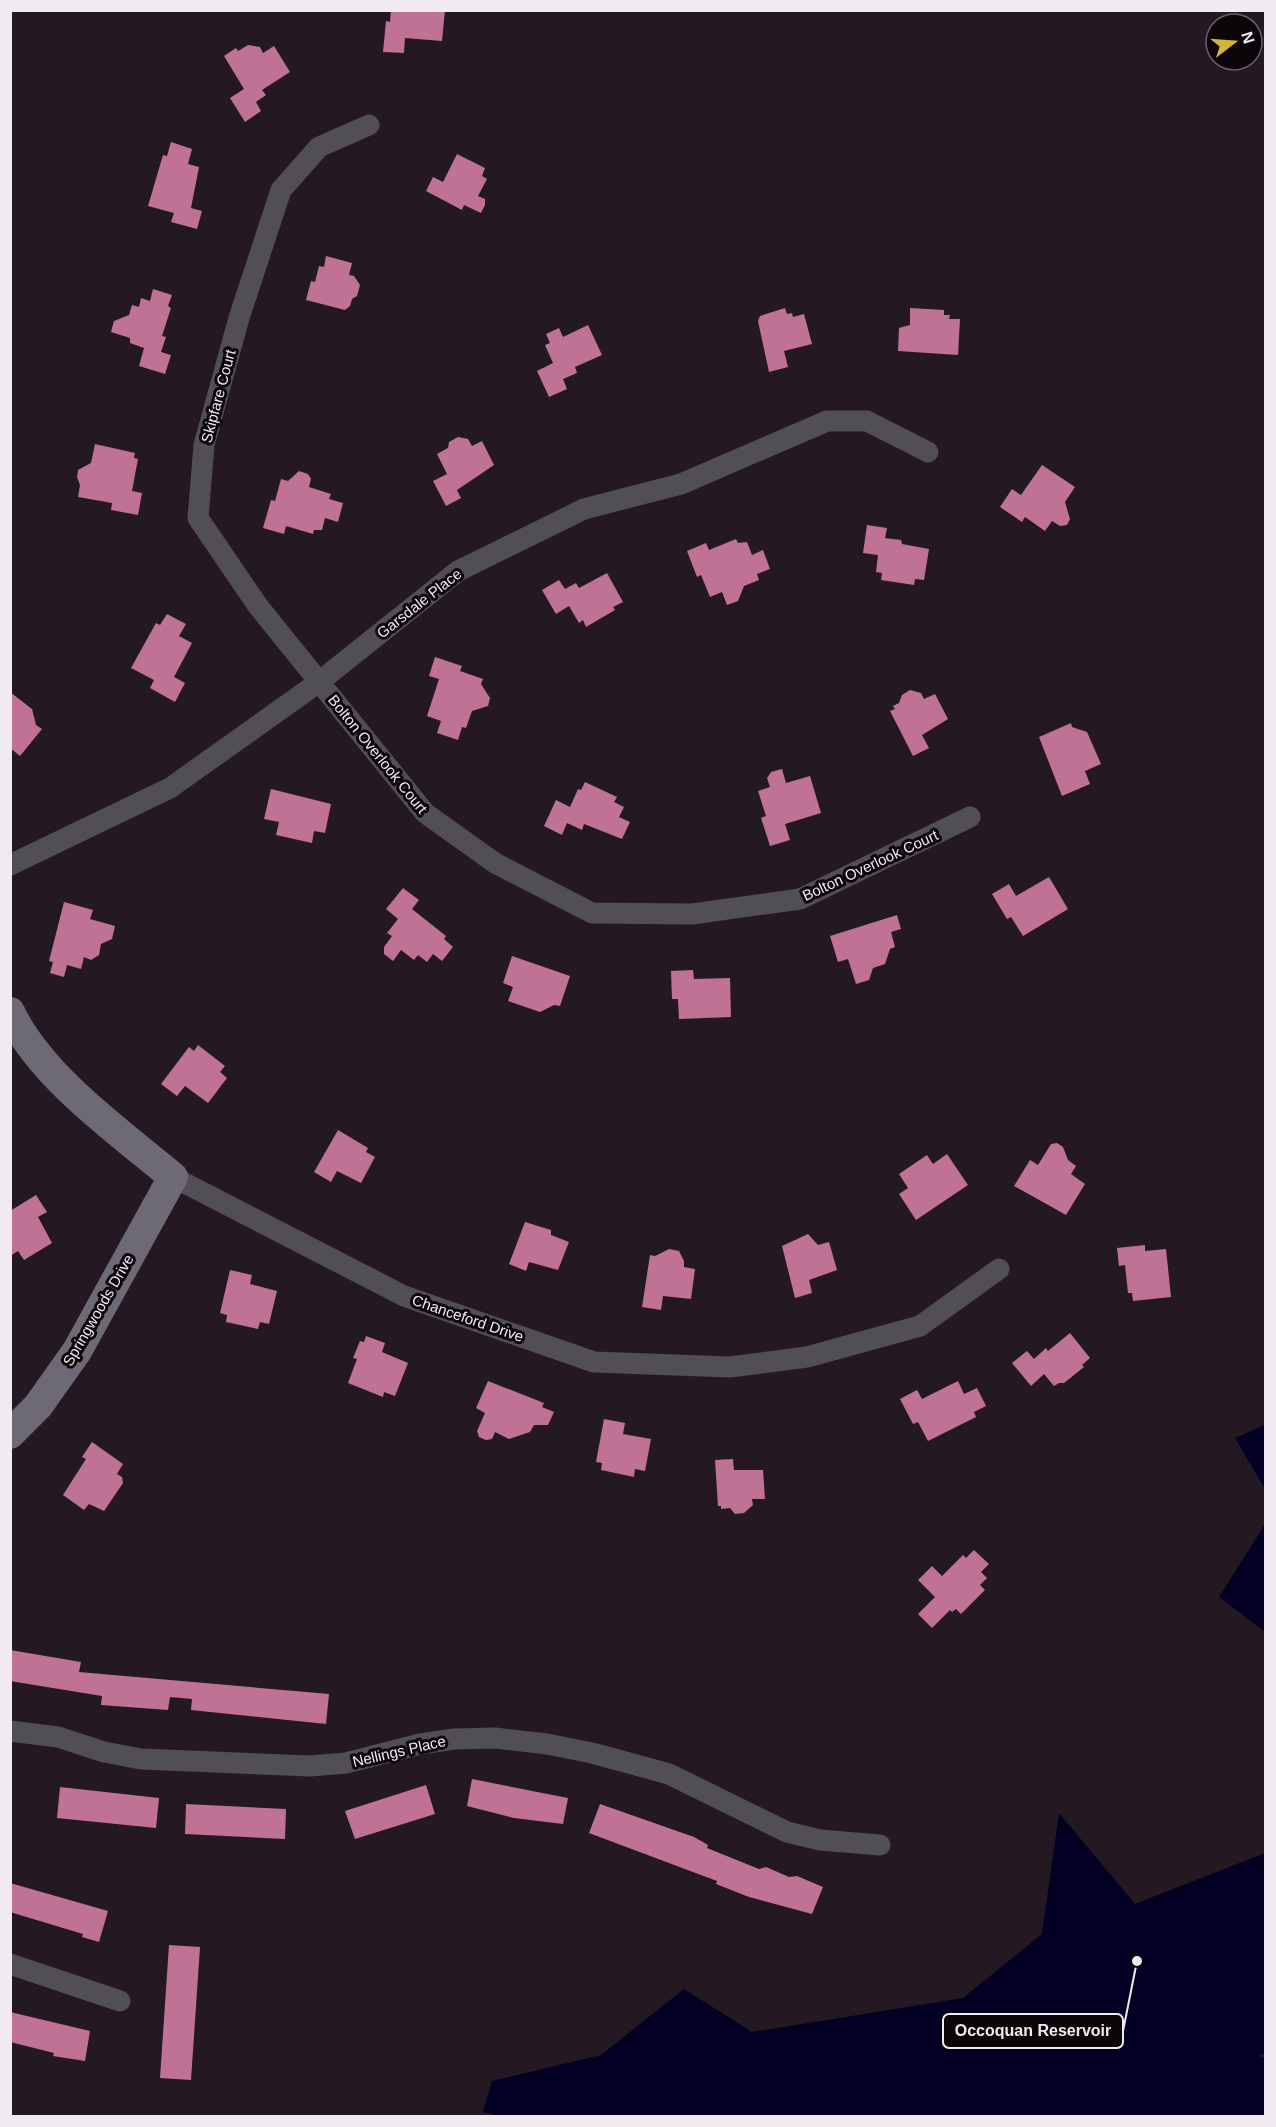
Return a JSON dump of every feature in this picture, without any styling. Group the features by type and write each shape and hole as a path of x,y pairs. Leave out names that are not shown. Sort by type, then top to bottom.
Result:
{"street":[{"name":"Skipfare Court","path":"319,682 258,606 198,518 204,445 239,318 281,190 319,147 369,125"},
{"name":"Garsdale Place","path":"10,865 170,788 319,682 458,571 584,508 681,484 827,421 867,421 928,452"},
{"name":"Bolton Overlook Court","path":"319,682 425,813 495,863 592,913 692,914 800,899 970,817"},
{"name":"Chanceford Drive","path":"10,1012 19,1030 36,1052 89,1107 173,1177 404,1296 594,1362 730,1367 807,1357 920,1326 999,1269"},
{"name":"Springwoods Drive","path":"10,1434 38,1406 77,1351 173,1177"},
{"name":"Nellings Place","path":"10,1731 57,1737 104,1752 141,1759 310,1766 346,1763 420,1744 454,1738 495,1738 547,1744 592,1753 669,1774 788,1832 820,1840 880,1845"},
{"path":"10,1964 120,2001"}],"water":[{"path":"1265,1425 1265,1489 1235,1438"},
{"path":"1265,1524 1265,1632 1219,1597"},
{"path":"1059,1813 1135,1904 1265,1853 1266,2053 1258,2056 1265,2058 1265,2116 499,2116 483,2112 492,2081 601,2055 684,1989 752,2032 963,1998 1042,1934"}],"building":[{"path":"391,10 445,10 442,41 405,38 404,53 383,52 386,21 390,22"},
{"path":"248,45 260,47 263,53 274,46 290,72 262,90 266,95 256,102 261,111 245,122 230,98 244,89 224,56 236,48 238,51"},
{"path":"171,142 192,149 188,164 199,167 191,208 202,211 197,229 171,222 174,213 148,206 163,155 167,156"},
{"path":"457,154 485,168 482,176 487,179 478,196 485,199 481,213 464,205 462,210 426,191 433,177 443,182"},
{"path":"326,256 352,263 349,275 354,276 360,285 357,296 352,299 350,306 345,310 306,300 311,281 315,282 319,266 324,267"},
{"path":"153,289 172,295 168,306 171,308 162,336 166,337 161,352 171,355 165,374 139,366 144,348 130,343 130,338 111,332 114,321 129,315 132,305 139,307 141,298 150,301"},
{"path":"785,308 787,314 792,313 793,317 804,314 812,344 784,351 788,367 769,372 758,321 760,316"},
{"path":"910,308 944,310 944,315 950,315 949,319 960,319 958,355 898,351 899,328 910,325"},
{"path":"588,325 602,355 575,367 577,373 563,379 567,389 549,397 537,371 553,363 545,345 550,343 546,334 559,328 563,337"},
{"path":"458,437 468,439 472,446 482,441 494,465 457,490 461,498 446,506 433,481 447,474 437,454 448,448 449,442"},
{"path":"95,444 135,453 134,458 138,459 132,491 142,493 138,515 111,510 112,503 78,497 80,485 77,477 78,470 91,463"},
{"path":"1042,465 1075,487 1065,502 1070,519 1067,525 1060,526 1052,521 1045,531 1025,517 1022,522 1000,507 1012,489 1021,495"},
{"path":"299,471 308,474 311,479 309,487 331,494 329,499 343,503 338,522 325,518 322,530 314,530 313,534 286,526 284,534 263,528 271,500 275,501 281,479 288,481"},
{"path":"867,525 887,528 885,538 901,540 902,544 929,549 924,580 915,579 914,585 881,580 882,573 876,572 878,555 863,553"},
{"path":"736,539 738,543 747,542 752,555 763,550 770,569 757,574 759,580 744,586 738,601 727,605 722,592 710,597 701,575 697,577 687,551 706,543 709,550"},
{"path":"607,573 623,602 613,607 615,610 586,627 583,620 579,623 569,606 556,614 542,590 559,580 565,589 576,583 579,588"},
{"path":"167,614 186,624 179,636 192,643 174,677 185,683 175,702 150,688 154,680 131,668 156,623 160,625"},
{"path":"435,657 462,666 460,671 483,679 481,684 490,698 488,706 472,711 466,728 462,727 458,740 437,733 441,721 427,716 439,679 429,676"},
{"path":"910,690 921,693 924,699 935,694 948,719 922,735 929,748 913,756 890,711 895,709 893,706 899,703 902,695"},
{"path":"10,692 32,709 36,725 42,729 20,756 10,748"},
{"path":"1071,723 1072,727 1087,732 1101,764 1085,771 1090,784 1062,796 1039,737"},
{"path":"782,769 786,783 810,776 821,813 785,824 790,840 770,846 761,818 766,816 758,791 770,787 767,778 771,772"},
{"path":"585,782 617,797 614,802 624,807 619,817 630,822 622,839 584,824 582,830 567,823 562,835 544,826 556,800 570,807 578,789 581,790"},
{"path":"271,789 331,804 325,833 314,831 312,843 276,835 279,822 264,819"},
{"path":"1049,877 1068,909 1023,936 1011,917 1007,919 992,894 1009,884 1016,896"},
{"path":"403,888 419,900 412,909 446,936 444,939 453,947 442,961 433,954 427,962 418,955 414,960 401,950 393,961 384,954 384,947 392,936 387,933 398,919 386,909"},
{"path":"64,902 93,910 90,919 115,926 112,939 101,944 99,955 91,960 84,957 81,969 67,965 64,977 50,973 53,962 49,961"},
{"path":"897,915 901,929 891,932 895,947 890,949 885,964 873,968 869,980 856,984 848,959 838,962 830,936"},
{"path":"512,956 570,976 560,1006 554,1005 540,1012 508,1001 513,987 503,983"},
{"path":"693,970 694,979 730,978 731,1017 679,1019 678,999 672,999 671,971"},
{"path":"198,1045 225,1066 220,1072 227,1078 208,1103 185,1086 177,1096 161,1084 189,1047 194,1051"},
{"path":"338,1130 368,1148 366,1152 375,1157 361,1183 337,1171 331,1182 314,1172"},
{"path":"1057,1143 1063,1147 1068,1160 1076,1166 1071,1174 1085,1184 1066,1215 1014,1186 1030,1160 1038,1165 1051,1144"},
{"path":"947,1154 968,1185 916,1220 899,1194 908,1188 899,1174 927,1155 933,1164"},
{"path":"36,1195 47,1212 38,1217 52,1243 24,1260 18,1251 10,1256 10,1211"},
{"path":"525,1222 551,1230 551,1235 569,1242 558,1270 529,1262 526,1271 509,1264"},
{"path":"808,1234 818,1245 829,1242 837,1270 809,1280 812,1293 795,1298 782,1246"},
{"path":"1145,1245 1145,1251 1166,1249 1171,1297 1133,1301 1132,1293 1128,1293 1125,1265 1119,1266 1117,1248"},
{"path":"669,1249 679,1251 684,1267 695,1269 691,1299 663,1296 661,1310 642,1307 650,1255 655,1256"},
{"path":"230,1270 252,1275 250,1284 277,1291 269,1324 260,1322 258,1329 226,1322 227,1315 220,1313"},
{"path":"1070,1333 1090,1358 1082,1365 1084,1367 1064,1383 1054,1386 1044,1374 1031,1386 1012,1363 1027,1351 1034,1359 1046,1348 1048,1351"},
{"path":"366,1336 385,1343 382,1352 408,1363 395,1396 384,1392 383,1397 348,1383 357,1359 353,1358 360,1341 364,1342"},
{"path":"488,1381 544,1403 542,1407 554,1412 548,1425 534,1425 530,1432 509,1439 495,1432 492,1439 486,1440 479,1437 477,1431 485,1413 476,1408"},
{"path":"958,1381 964,1394 977,1388 986,1406 974,1412 976,1417 928,1441 918,1422 913,1424 900,1399 917,1390 922,1399"},
{"path":"604,1419 625,1423 623,1434 651,1439 645,1471 635,1469 634,1477 601,1470 602,1463 596,1462"},
{"path":"92,1442 123,1464 117,1474 122,1477 123,1483 104,1511 89,1504 84,1510 63,1495 86,1459 82,1457"},
{"path":"733,1459 734,1470 763,1470 765,1499 752,1499 753,1505 744,1513 735,1514 730,1508 721,1509 721,1506 718,1506 715,1460"},
{"path":"974,1550 989,1564 981,1572 987,1578 980,1585 985,1590 961,1614 956,1609 952,1612 950,1610 932,1628 918,1614 935,1597 918,1580 932,1566 942,1576 963,1555 966,1558"},
{"path":"10,1650 81,1662 79,1672 329,1694 326,1724 191,1710 192,1699 170,1697 168,1710 101,1705 102,1696 10,1681"},
{"path":"472,1779 568,1798 563,1824 514,1818 467,1806"},
{"path":"426,1785 435,1814 355,1839 345,1811"},
{"path":"60,1787 159,1798 156,1828 57,1818"},
{"path":"186,1804 286,1809 285,1839 185,1834"},
{"path":"600,1804 694,1837 708,1845 707,1848 759,1869 766,1867 789,1877 797,1876 823,1887 812,1914 749,1897 716,1884 717,1881 589,1833"},
{"path":"10,1883 108,1911 99,1942 82,1937 83,1934 10,1912"},
{"path":"169,1945 200,1947 191,2080 160,2078"},
{"path":"10,2012 90,2031 85,2061 53,2056 54,2053 10,2042"}],"place":[{"name":"Occoquan Reservoir","path":"1137,1961"}]}
